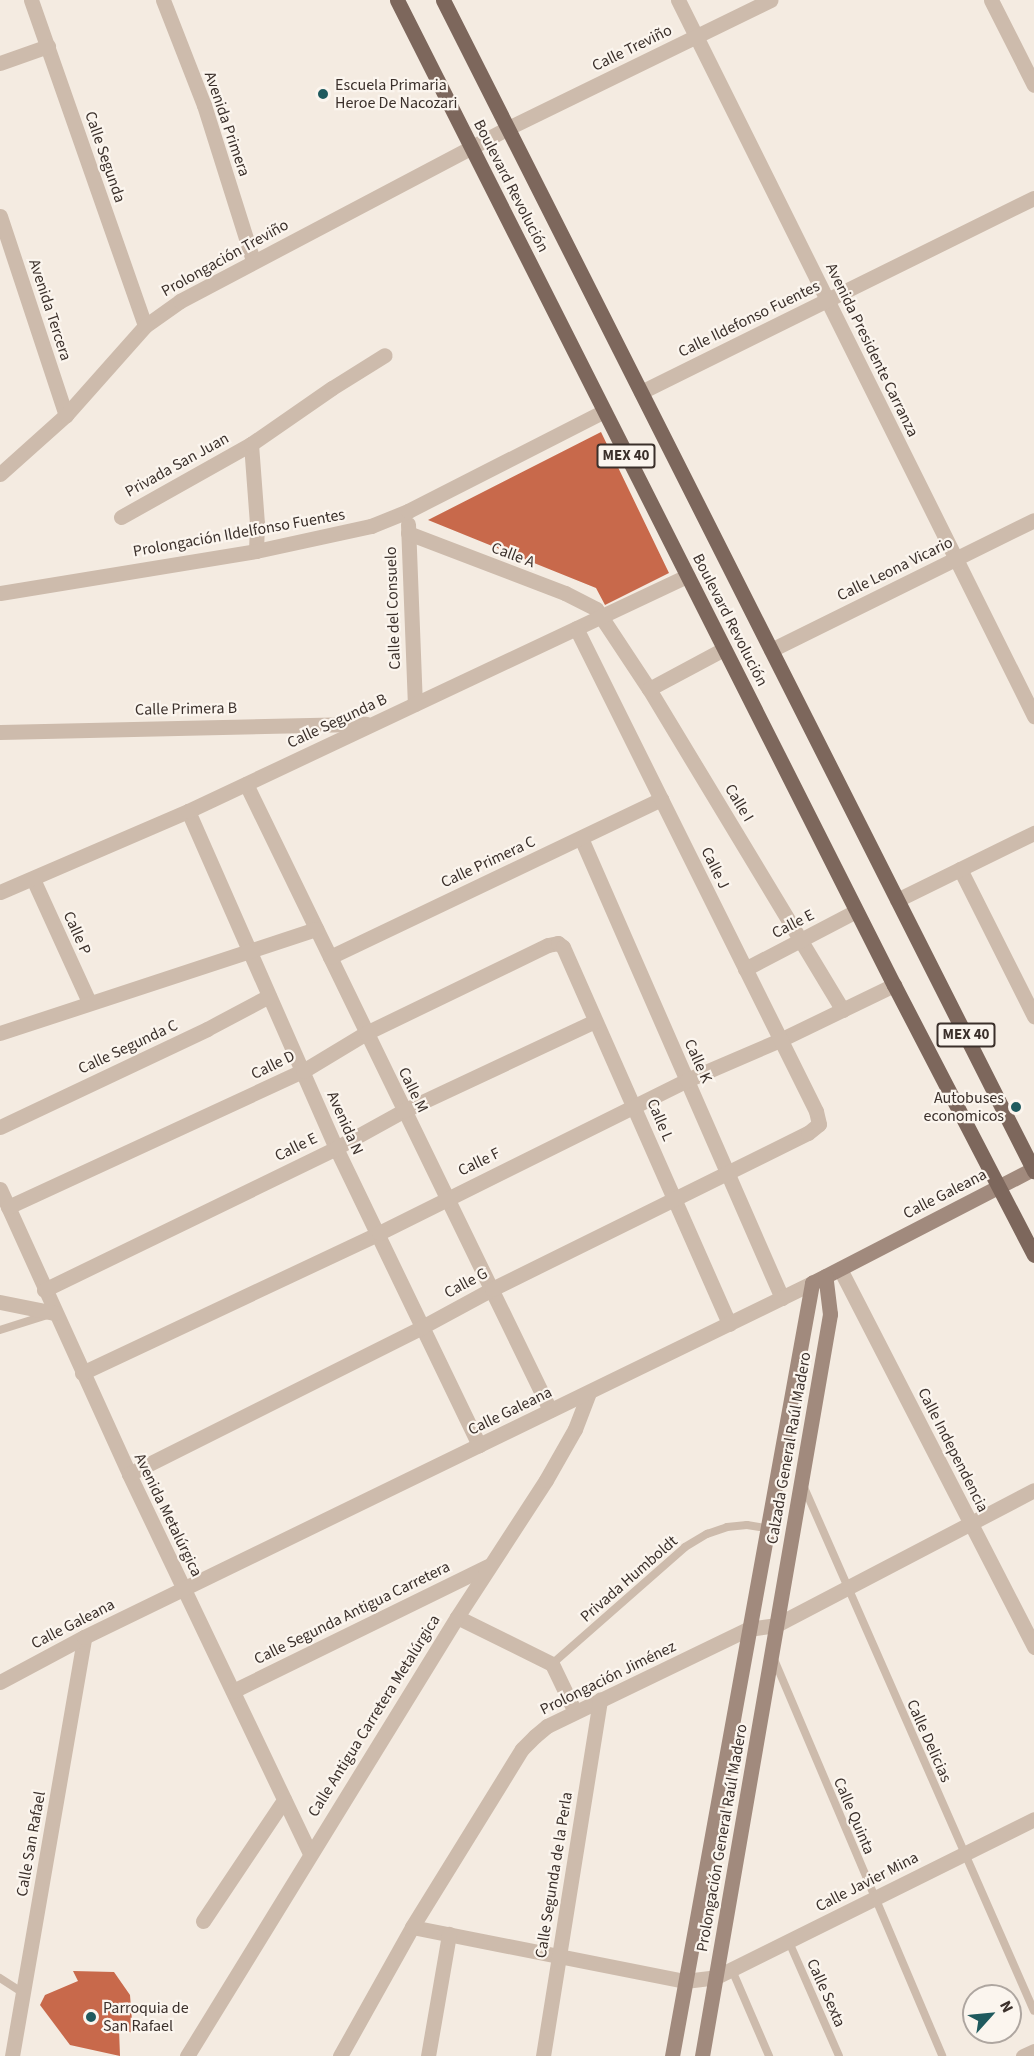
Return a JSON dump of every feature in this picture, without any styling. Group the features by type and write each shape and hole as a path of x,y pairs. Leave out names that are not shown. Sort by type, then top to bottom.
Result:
{"main road":[{"name":"Boulevard Revolución","path":"397,0 856,912 1034,1255"},
{"name":"MEX 40","path":"443,0 1034,1169"},
{"name":"Calle Galeana","path":"819,1280 1034,1169"},
{"name":"Calzada General Raúl Madero","path":"777,1625 830,1314 819,1280"},
{"name":"Calzada General Raúl Madero","path":"748,1629 766,1528 819,1280"},
{"name":"Prolongación General Raúl Madero","path":"702,2056 777,1625"},
{"name":"Prolongación General Raúl Madero","path":"672,2056 748,1629"}],"street":[{"name":"Calle Segunda","path":"31,0 145,326"},
{"name":"Avenida Primera","path":"163,0 204,105 253,260"},
{"name":"Avenida Presidente Carranza","path":"678,0 1034,716"},
{"name":"Calle Treviño","path":"508,128 771,0"},
{"path":"992,0 1034,85"},
{"path":"0,63 48,46"},
{"name":"Prolongación Treviño","path":"0,474 66,415 145,326 180,301 253,260 508,128"},
{"name":"Calle Ildefonso Fuentes","path":"641,392 1034,198"},
{"name":"Avenida Tercera","path":"0,216 66,415"},
{"name":"Privada San Juan","path":"121,518 251,444 332,388 385,355"},
{"name":"Prolongación Ildelfonso Fuentes","path":"0,593 256,551 371,526 408,511 604,411"},
{"path":"251,444 257,523 256,551"},
{"name":"Calle del Consuelo","path":"408,511 415,704"},
{"name":"Calle Leona Vicario","path":"771,650 1034,520"},
{"name":"Calle A","path":"408,533 565,593 596,609 601,617"},
{"name":"Calle Segunda B","path":"0,892 246,784 687,576"},
{"name":"Calle I","path":"601,617 649,689 843,1010"},
{"name":"Calle J","path":"576,628 819,1119 819,1124"},
{"path":"649,689 724,649"},
{"name":"Calle Primera B","path":"0,732 373,724"},
{"name":"Calle M","path":"246,784 550,1410"},
{"name":"Calle Primera C","path":"330,957 661,799"},
{"name":"Avenida N","path":"188,810 336,1148 379,1233 479,1445"},
{"path":"897,900 1034,833"},
{"name":"Calle K","path":"581,838 782,1298"},
{"path":"960,869 1034,1016"},
{"name":"Calle P","path":"33,879 89,1002"},
{"name":"Calle E","path":"745,969 856,912"},
{"path":"0,1033 316,928"},
{"name":"Calle L","path":"549,945 558,943 564,946 729,1324"},
{"name":"Calle D","path":"8,1207 303,1071 366,1034 549,945"},
{"name":"Calle F","path":"82,1373 379,1233 447,1197 687,1080 780,1040 894,986"},
{"name":"Calle Segunda C","path":"0,1127 207,1029 270,996"},
{"name":"Calle E","path":"44,1290 336,1148 403,1111 595,1021"},
{"name":"Calle G","path":"129,1474 422,1327 492,1289 816,1129 819,1124"},
{"name":"Avenida Metalúrgica","path":"0,1189 54,1313 129,1474 310,1853"},
{"name":"Calle Independencia","path":"840,1269 1034,1647"},
{"name":"Calle Galeana","path":"0,1682 84,1637 550,1410 589,1394 819,1280"},
{"path":"0,1302 54,1313"},
{"name":"Calle Antigua Carretera Metalúrgica","path":"187,2056 488,1566 546,1480 575,1429 589,1394"},
{"name":"Prolongación Jiménez","path":"340,2056 412,1927 522,1749 547,1726 748,1629 777,1625 1034,1490"},
{"name":"Calle Segunda Antigua Carretera","path":"232,1691 488,1566"},
{"path":"457,1617 552,1665 575,1712"},
{"name":"Calle San Rafael","path":"12,2056 84,1637"},
{"name":"Calle Segunda de la Perla","path":"543,2056 600,1700"},
{"path":"203,1921 284,1800"},
{"name":"Calle Javier Mina","path":"412,1927 685,1981 716,1977 1034,1819"},
{"path":"428,2056 449,1934"},
{"path":"1023,2056 1034,2050"}],"lane":[{"path":"0,1330 54,1313"},
{"name":"Calle Delicias","path":"801,1481 1034,2011"},
{"name":"Privada Humboldt","path":"552,1665 685,1547 707,1534 727,1527 747,1525 766,1528"},
{"name":"Calle Quinta","path":"772,1652 942,2056"},
{"name":"Calle Sexta","path":"789,1942 839,2056"},
{"path":"732,1970 769,2056"},
{"path":"0,1978 23,1993"}],"building":[{"path":"601,432 669,573 605,605 596,588 428,520"},
{"name":"Parroquia de San Rafael","path":"73,1971 114,1972 130,1995 133,2033 119,2029 120,2056 70,2045 40,2005 45,1995 78,1981"}],"place":[{"name":"Escuela Primaria Heroe De Nacozari","path":"323,94"},
{"name":"Autobuses economicos","path":"1016,1107"},
{"name":"Parroquia de San Rafael","path":"91,2017"}]}
